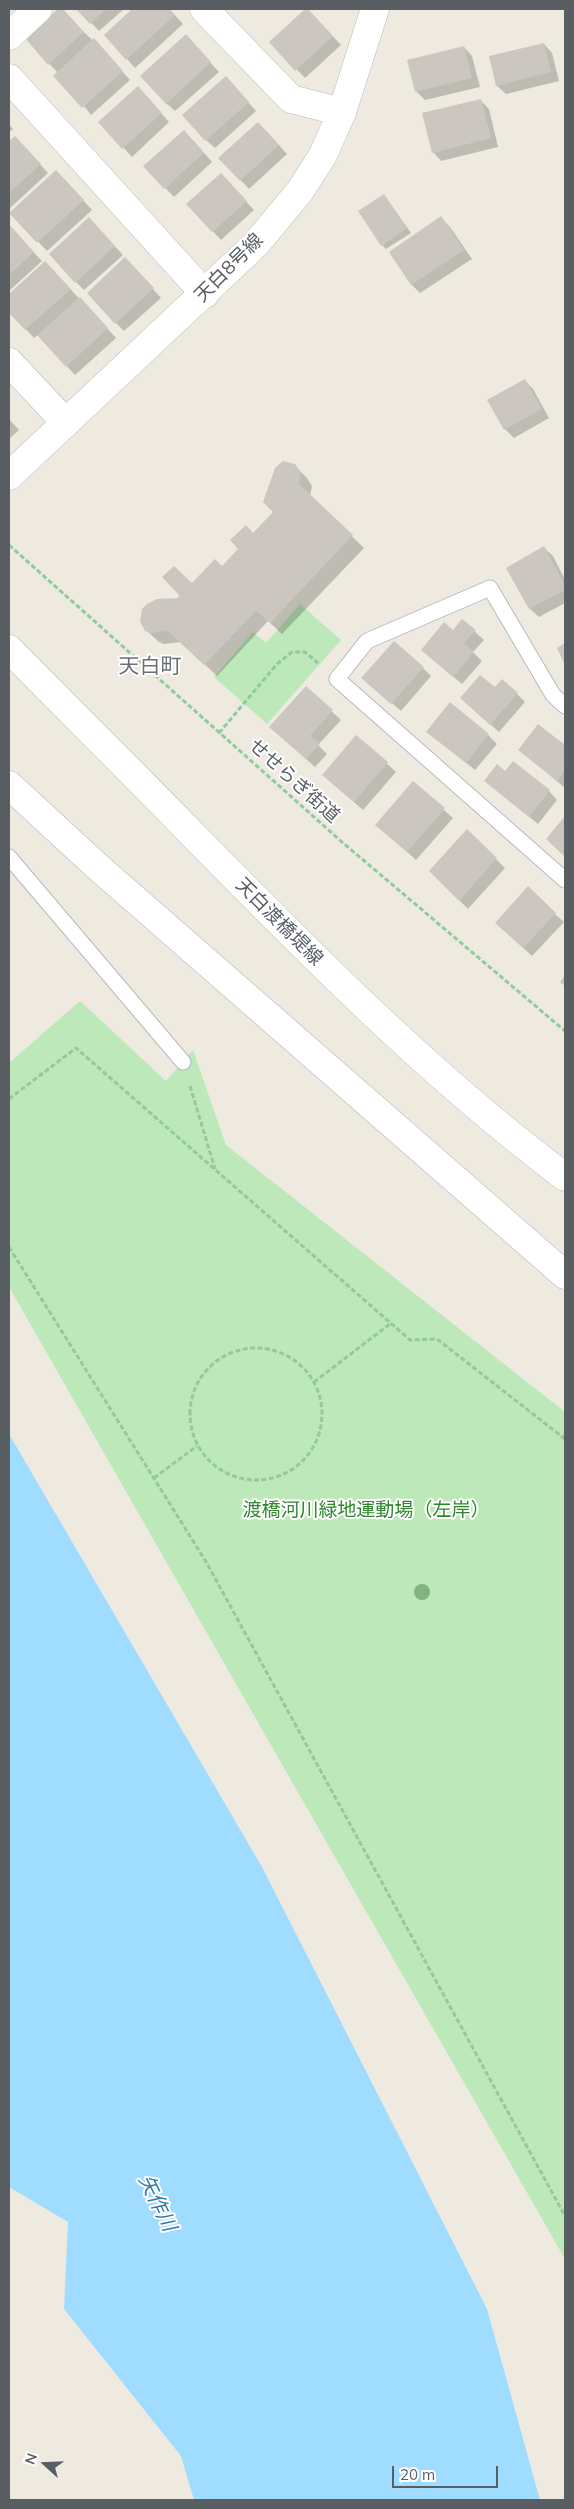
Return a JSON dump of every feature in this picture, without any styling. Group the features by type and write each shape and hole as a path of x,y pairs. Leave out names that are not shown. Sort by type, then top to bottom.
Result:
{"street":[{"path":"9,36 38,9"},
{"path":"204,9 291,99 342,112"},
{"name":"天白8号線","path":"9,476 205,294 256,244 300,191 323,155 342,112 376,9"},
{"path":"9,78 205,294"},
{"path":"9,362 66,424"},
{"name":"天白渡橋堤線","path":"9,649 306,951 438,1072 516,1140 565,1176"},
{"path":"9,785 107,875 565,1275"}],"lane":[{"path":"565,706 554,695 490,588 367,641 337,679 565,880"},
{"path":"9,857 183,1062"}],"path":[{"name":"せせらぎ街道","path":"9,545 357,855 565,1031"},
{"path":"219,733 276,664 292,652 305,652 337,679"},
{"path":"9,1099 76,1048 410,1340 437,1339 565,1439"},
{"path":"183,1062 215,1169"},
{"path":"9,1246 205,1560 565,2216"},
{"path":"314,1382 390,1324"},
{"path":"249,1348 275,1350 290,1357 304,1368 314,1382 321,1400 323,1419 318,1438 309,1455 287,1473 279,1477 260,1481 241,1480 223,1473 208,1462 197,1446 191,1430 189,1412 191,1395 198,1379 210,1366 224,1356 249,1348"},
{"path":"154,1478 197,1446"}],"green space":[{"path":"300,604 341,640 267,724 214,677 253,632 266,643"},
{"name":"渡橋河川緑地運動場（左岸）","path":"80,1001 166,1081 193,1050 226,1145 565,1412 565,2259 9,1287 9,1063"}],"water":[{"name":"矢作川","path":"9,1434 262,1867 487,2309 540,2500 194,2500 181,2456 64,2309 68,2222 9,2187"}],"building":[{"path":"58,9 63,9 84,32 48,65 25,38"},
{"path":"76,9 106,9 90,24"},
{"path":"132,9 170,9 175,15 126,60 104,35"},
{"path":"305,9 308,9 333,36 295,71 269,42"},
{"path":"186,34 211,62 166,104 140,76"},
{"path":"94,38 123,71 82,108 53,76"},
{"path":"544,43 551,72 496,86 489,56"},
{"path":"464,46 472,78 415,92 407,60"},
{"path":"226,76 249,102 205,141 182,115"},
{"path":"138,86 162,113 122,149 98,122"},
{"path":"481,99 491,138 432,153 422,113"},
{"path":"258,122 279,145 240,181 218,158"},
{"path":"184,130 204,153 164,189 143,166"},
{"path":"15,136 41,164 9,193 9,141"},
{"path":"56,170 84,200 37,243 9,213"},
{"path":"221,173 247,201 212,232 186,204"},
{"path":"384,194 407,228 381,246 358,211"},
{"path":"441,216 464,250 411,285 389,252"},
{"path":"89,217 115,246 75,283 49,254"},
{"path":"9,224 34,252 9,275"},
{"path":"125,257 154,288 115,324 87,293"},
{"path":"45,261 71,289 25,330 9,313 9,294"},
{"path":"80,297 108,328 66,367 37,335"},
{"path":"525,379 542,409 504,430 487,400"},
{"path":"283,461 295,464 301,473 299,484 353,535 270,623 256,611 204,665 168,631 151,633 145,631 140,621 142,609 157,599 178,598 179,595 162,577 174,566 192,583 215,559 222,566 238,549 230,540 246,525 253,533 273,512 263,502 275,468"},
{"path":"544,546 565,585 565,590 529,609 506,568"},
{"path":"462,619 476,630 464,643 474,652 453,677 421,650 444,622 453,630"},
{"path":"394,641 424,667 391,704 361,678"},
{"path":"565,643 565,665 557,648"},
{"path":"480,675 495,687 502,679 518,693 490,725 460,698"},
{"path":"306,686 333,710 310,736 320,744 306,759 269,727"},
{"path":"450,702 489,734 466,763 426,732"},
{"path":"538,724 565,745 565,770 557,781 518,750"},
{"path":"356,735 388,762 354,802 322,775"},
{"path":"513,761 550,790 529,817 484,781 497,764 505,771"},
{"path":"413,781 445,808 407,852 375,825"},
{"path":"565,816 565,857 546,839"},
{"path":"467,829 497,858 459,901 429,871"},
{"path":"528,886 556,913 523,948 495,923"},
{"path":"565,975 565,986 560,982"}],"district":[{"name":"天白町","path":"150,667"}]}
